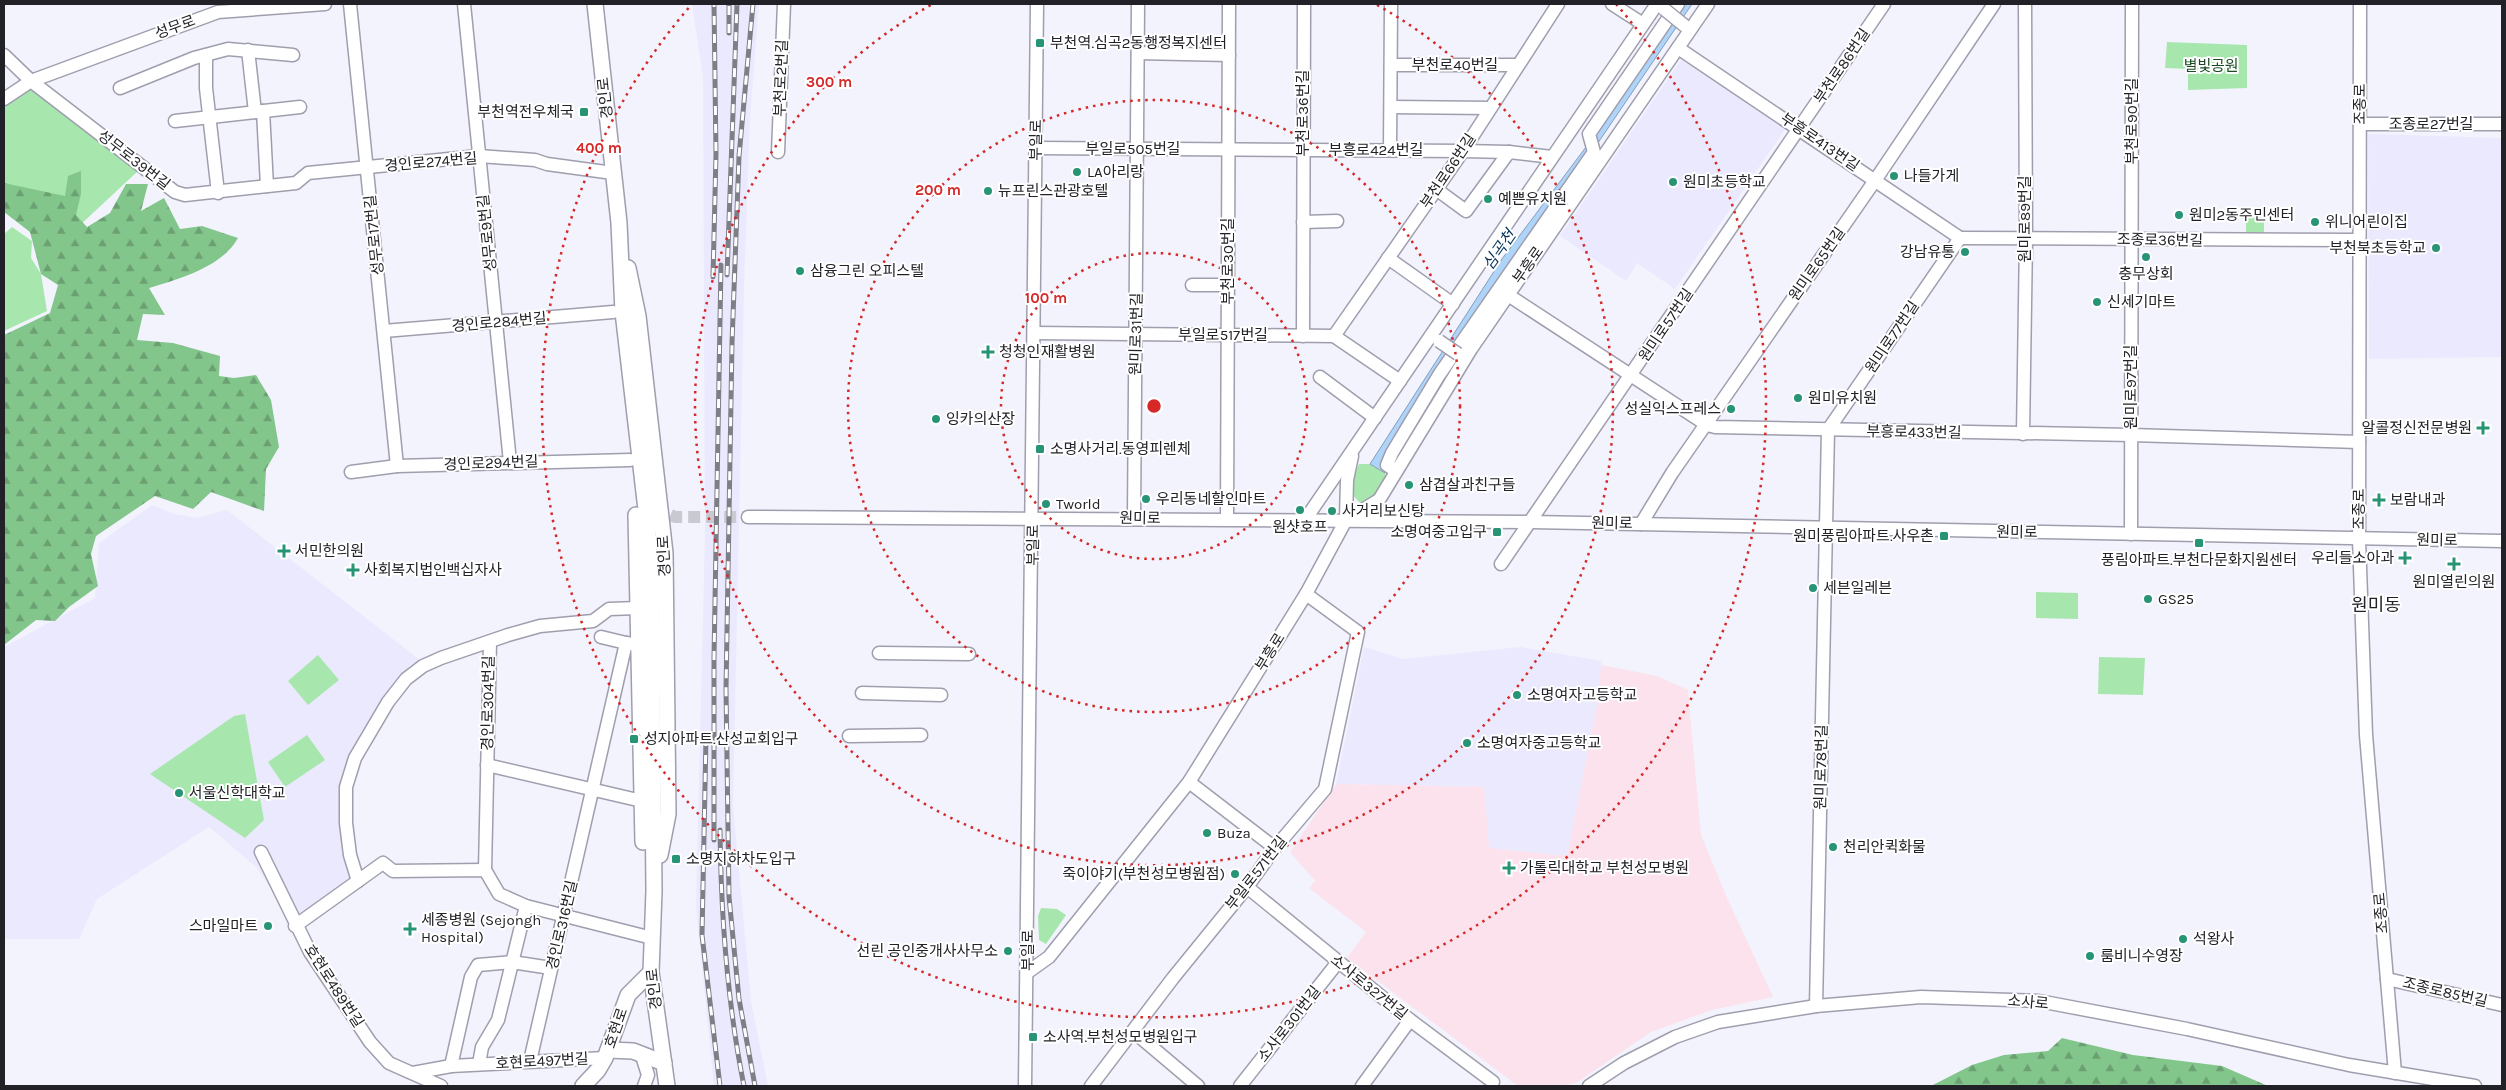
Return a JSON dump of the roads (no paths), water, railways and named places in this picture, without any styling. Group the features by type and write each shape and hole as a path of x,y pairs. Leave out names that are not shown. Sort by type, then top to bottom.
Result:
{"main road":[{"name":"경인로","path":"594,4 619,223 623,312 647,518 651,581 654,891 651,972 667,1086"},
{"name":"경인로","path":"619,223 613,312 637,523 639,608 633,644 643,848 654,891"},
{"name":"경인로","path":"619,223 638,316 665,553 668,814 654,891"},
{"name":"호현로","path":"583,1086 598,1070 607,1054 628,995 651,972"},
{"path":"607,1054 621,1049 641,1053 664,1063"}],"street":[{"name":"성무로","path":"4,99 31,81 218,12 326,4"},
{"name":"성무로17번길","path":"350,4 398,466"},
{"name":"성무로9번길","path":"464,4 510,462"},
{"name":"부천로2번길","path":"778,152 784,4"},
{"name":"부일로","path":"1025,1086 1028,972 1037,4"},
{"name":"원미로31번길","path":"1134,518 1138,4"},
{"name":"부천로30번길","path":"1227,519 1229,4"},
{"name":"부천로36번길","path":"1303,336 1304,4"},
{"name":"부천로40번길","path":"1390,150 1391,4"},
{"name":"부천로66번길","path":"1334,336 1463,151 1558,4"},
{"path":"1612,4 1643,24"},
{"path":"1393,470 1387,465 1439,375 1594,152 1589,134 1678,4"},
{"name":"부흥로","path":"1346,520 1379,500 1461,356 1508,295 1678,48 1687,28 1708,4"},
{"name":"부천로86번길","path":"1800,128 1884,4"},
{"name":"원미로65번길","path":"1641,524 1672,474 1876,179 1994,4"},
{"name":"원미로89번길","path":"2023,434 2026,239 2025,4"},
{"name":"부천로90번길","path":"2131,239 2132,4"},
{"name":"조종로","path":"2360,4 2359,539 2366,735 2395,1073"},
{"path":"1659,6 1687,28"},
{"name":"부흥로","path":"1305,520 1400,381 1435,338 1453,304 1552,157 1643,24 1659,6"},
{"name":"부흥로413번길","path":"1678,48 1876,179 1960,238"},
{"path":"120,88 206,55 232,49 293,55"},
{"path":"248,50 259,111 267,186"},
{"path":"1138,53 1229,55"},
{"name":"성무로39번길","path":"4,55 31,81 175,192 195,196 296,183 308,173"},
{"path":"206,55 209,117 218,192"},
{"name":"부천로40번길","path":"1391,65 1518,65"},
{"path":"175,121 300,107"},
{"path":"1390,107 1490,108"},
{"name":"조종로27번길","path":"2360,124 2502,124"},
{"name":"원미로57번길","path":"1532,522 1800,128"},
{"name":"부일로505번길","path":"1037,148 1229,150"},
{"name":"부흥로424번길","path":"1229,150 1463,151 1509,152 1552,157"},
{"path":"1436,189 1466,211 1509,152"},
{"name":"경인로274번길","path":"308,173 479,156 535,160 547,164 613,173"},
{"path":"1303,222 1337,221"},
{"path":"619,223 632,319 649,500"},
{"name":"조종로36번길","path":"1960,238 2360,240"},
{"name":"원미로77번길","path":"1828,430 1960,238"},
{"name":"원미로97번길","path":"2131,239 2131,534"},
{"path":"1388,258 1453,304"},
{"path":"1192,285 1228,285"},
{"name":"부흥로433번길","path":"1508,295 1707,425 1828,430 2131,435 2359,442"},
{"name":"경인로284번길","path":"384,331 613,312"},
{"name":"부일로517번길","path":"1034,334 1334,336"},
{"path":"1334,336 1400,381"},
{"path":"1435,338 1461,356"},
{"path":"1320,377 1375,418"},
{"path":"1826,528 1828,430"},
{"name":"부흥로","path":"1028,972 1049,957 1189,782 1306,594 1346,520 1347,480 1353,452"},
{"name":"경인로294번길","path":"351,472 398,466 630,460"},
{"name":"원미로","path":"748,517 1033,517 1532,522 2502,541"},
{"path":"1502,564 1532,522"},
{"name":"원미로78번길","path":"1816,1006 1826,528"},
{"path":"652,532 660,858"},
{"name":"부일로571번길","path":"1091,1086 1134,1032 1173,978 1247,888 1275,848 1325,788 1358,632 1306,594"},
{"name":"경인로304번길","path":"358,881 350,855 346,823 346,787 355,758 388,702 406,680 423,666 441,658 540,626 593,621 609,608 639,608"},
{"path":"600,637 633,644"},
{"name":"경인로304번길","path":"487,765 490,642"},
{"name":"경인로","path":"593,790 633,644"},
{"path":"879,653 969,654"},
{"path":"862,693 941,695"},
{"path":"849,736 921,735"},
{"path":"642,801 487,765 485,870 499,894 526,906 652,938"},
{"path":"1189,782 1275,848"},
{"name":"경인로316번길","path":"530,1061 593,790"},
{"name":"호현로489번길","path":"261,852 310,952 370,1042 389,1063 441,1086"},
{"path":"296,926 383,863 393,870 485,870"},
{"name":"소사로327번길","path":"1247,888 1410,1020 1493,1082"},
{"name":"호현로497번길","path":"479,1064 482,1047 498,1020 526,906"},
{"path":"451,1066 471,977 478,965 512,962 551,968"},
{"name":"소사로301번길","path":"1240,1086 1338,962"},
{"name":"조종로85번길","path":"2387,979 2502,1005"},
{"name":"소사로","path":"1589,1086 1624,1063 1675,1037 1718,1022 1816,1006 1921,997 2039,1001 2187,1029 2349,1065 2475,1086"},
{"path":"1362,1086 1410,1020"},
{"path":"1134,1032 1198,1086"},
{"path":"641,1053 648,1075 644,1086"},
{"name":"호현로497번길","path":"413,1073 451,1066 607,1054"}],"water":[{"path":"1682,4 1692,4 1388,453 1385,473 1370,464 1502,259 1592,139"}],"tunnel":[{"path":"654,508 675,517 748,517"}],"railway":[{"path":"713,277 716,154 714,4"},
{"path":"729,4 729,33"},
{"path":"727,275 737,4"},
{"path":"753,4 739,156 732,343 726,689 729,897 739,999 755,1086"},
{"path":"714,840 714,658 721,265"},
{"path":"706,737 702,935 720,1086"},
{"path":"720,830 726,959 733,1023 744,1086"}],"place":[{"name":"부천역.심곡2동행정복지센터","path":"1040,43"},
{"name":"부천역전우체국","path":"584,112"},
{"name":"LA아리랑","path":"1077,172"},
{"name":"나들가게","path":"1894,176"},
{"name":"원미초등학교","path":"1673,182"},
{"name":"뉴프린스관광호텔","path":"988,191"},
{"name":"예쁜유치원","path":"1488,199"},
{"name":"원미2동주민센터","path":"2179,215"},
{"name":"위니어린이집","path":"2315,222"},
{"name":"부천북초등학교","path":"2436,248"},
{"name":"강남유통","path":"1965,252"},
{"name":"충무상회","path":"2146,257"},
{"name":"삼융그린 오피스텔","path":"800,271"},
{"name":"신세기마트","path":"2097,302"},
{"name":"청청인재활병원","path":"988,352"},
{"name":"원미유치원","path":"1798,398"},
{"name":"성실익스프레스","path":"1731,409"},
{"name":"잉카의산장","path":"936,419"},
{"name":"알콜정신전문병원","path":"2483,428"},
{"name":"소명사거리.동영피렌체","path":"1040,449"},
{"name":"삼겹살과친구들","path":"1409,485"},
{"name":"우리동네할인마트","path":"1146,499"},
{"name":"보람내과","path":"2379,500"},
{"name":"Tworld","path":"1046,504"},
{"name":"원샷호프","path":"1300,510"},
{"name":"사거리보신탕","path":"1332,511"},
{"name":"소명여중고입구","path":"1497,532"},
{"name":"원미풍림아파트.사우촌","path":"1944,536"},
{"name":"풍림아파트.부천다문화지원센터","path":"2199,543"},
{"name":"서민한의원","path":"284,551"},
{"name":"우리들소아과","path":"2405,558"},
{"name":"원미열린의원","path":"2454,564"},
{"name":"사회복지법인백십자사","path":"353,570"},
{"name":"세븐일레븐","path":"1813,588"},
{"name":"GS25","path":"2148,599"},
{"name":"소명여자고등학교","path":"1517,695"},
{"name":"성지아파트.산성교회입구","path":"634,739"},
{"name":"소명여자중고등학교","path":"1467,743"},
{"name":"서울신학대학교","path":"179,793"},
{"name":"Buza","path":"1207,833"},
{"name":"천리안퀵화물","path":"1833,847"},
{"name":"소명지하차도입구","path":"676,859"},
{"name":"가톨릭대학교 부천성모병원","path":"1509,868"},
{"name":"죽이야기(부천성모병원점)","path":"1235,874"},
{"name":"스마일마트","path":"268,926"},
{"name":"세종병원 (Sejongh Hospital)","path":"410,929"},
{"name":"석왕사","path":"2183,939"},
{"name":"선린 공인중개사사무소","path":"1008,951"},
{"name":"룸비니수영장","path":"2090,956"},
{"name":"소사역.부천성모병원입구","path":"1033,1037"}],"district":[{"name":"원미동","path":"2376,605"}],"park label":[{"name":"별빛공원","path":"2211,66"}],"water label":[{"name":"심곡천","path":"1499,250"}]}
